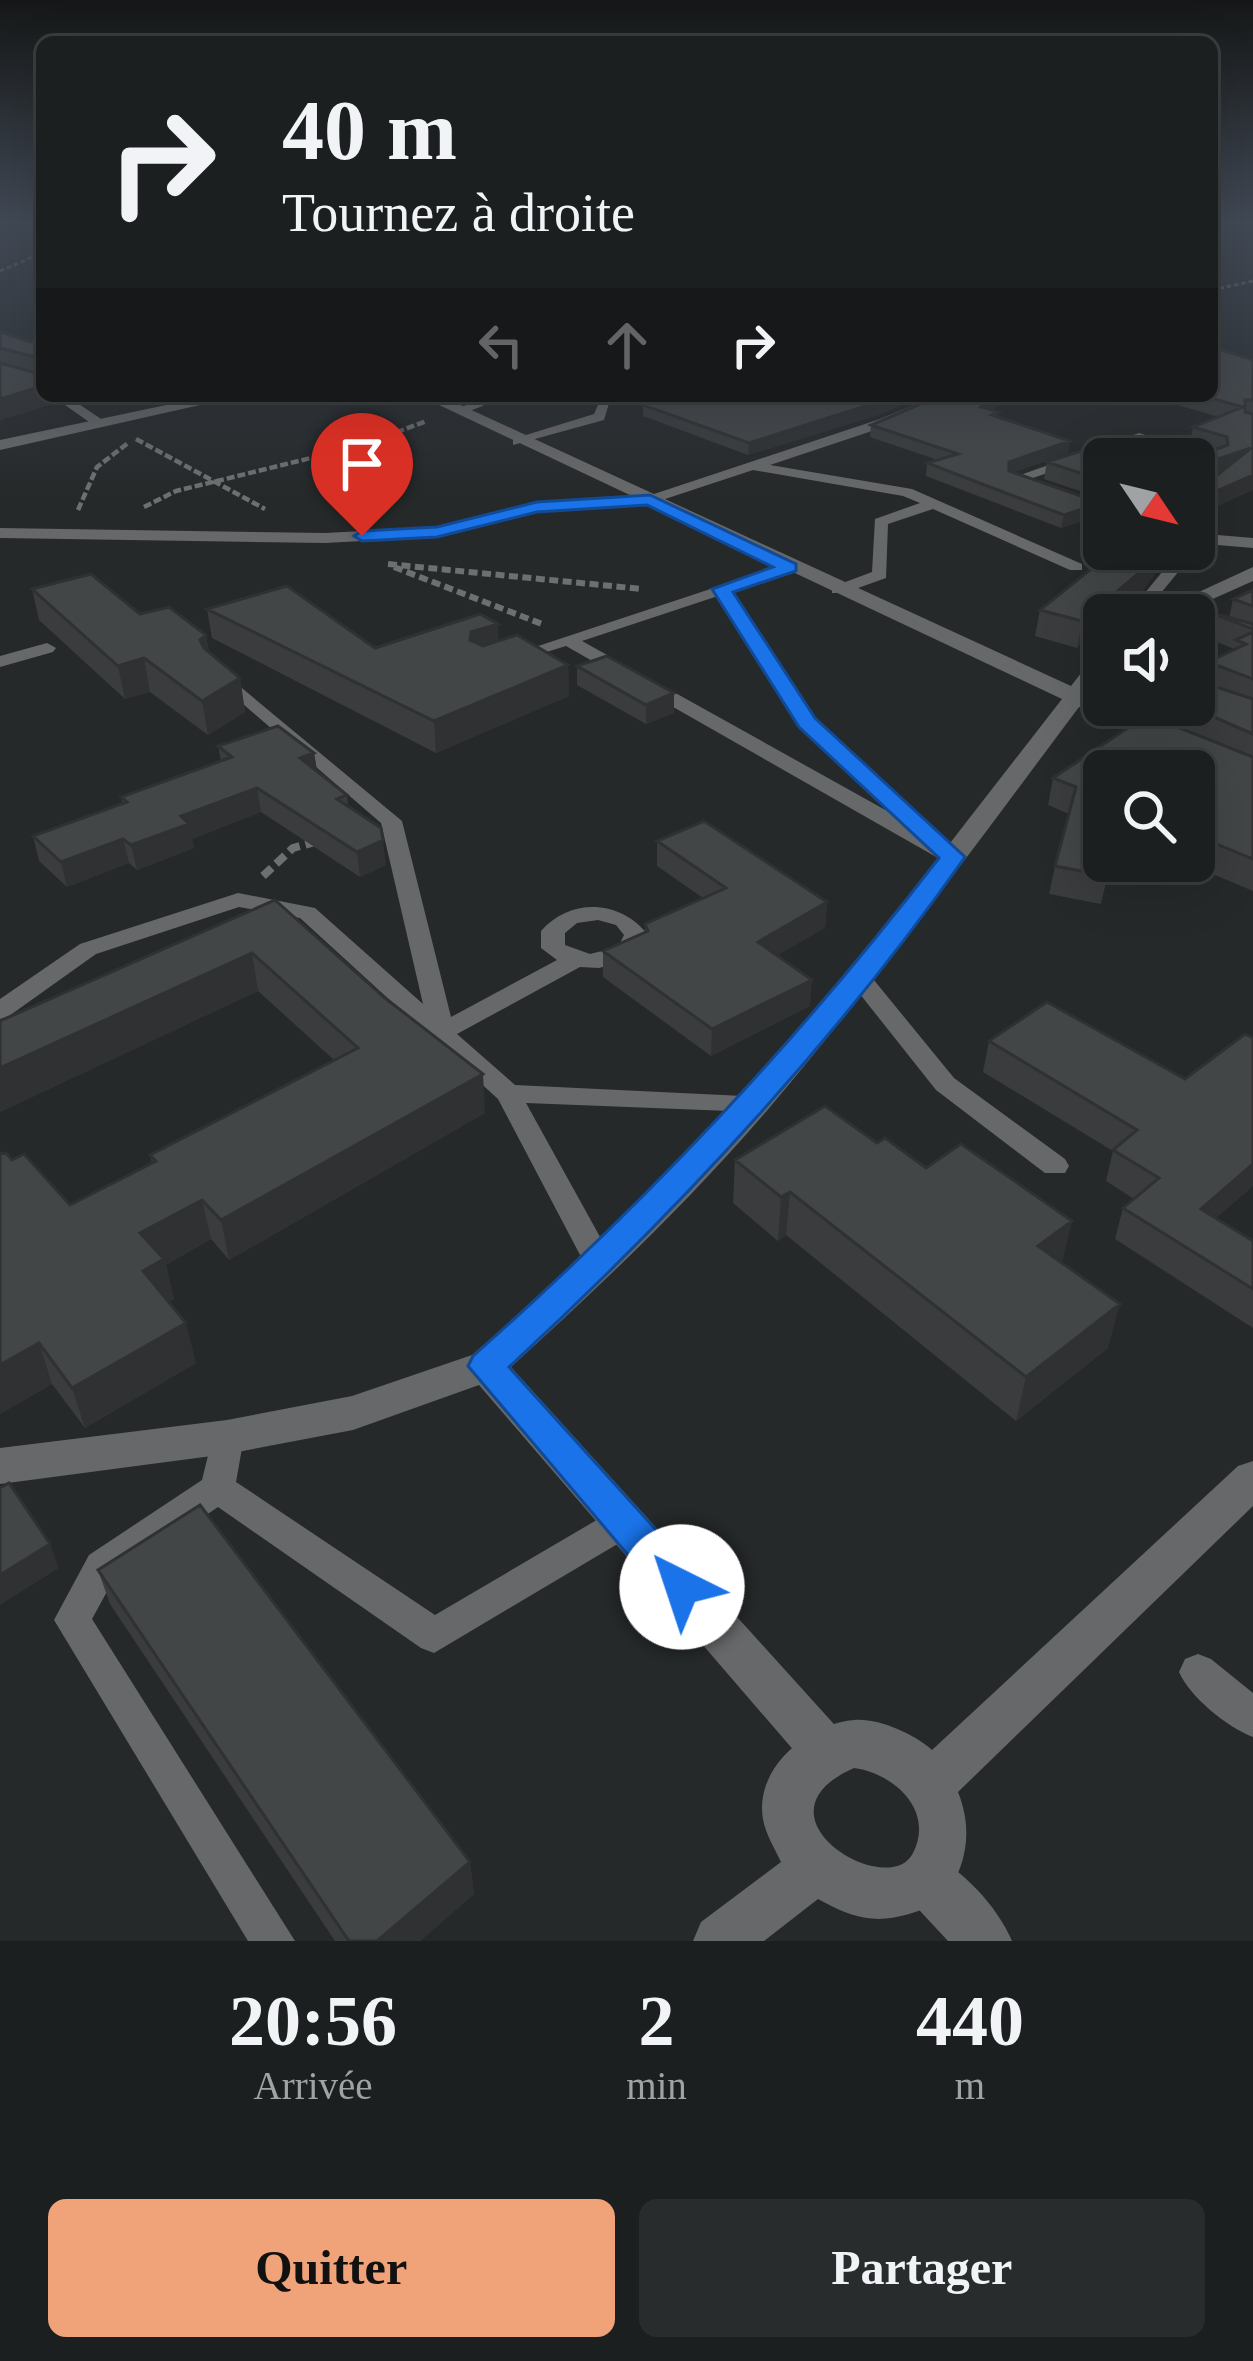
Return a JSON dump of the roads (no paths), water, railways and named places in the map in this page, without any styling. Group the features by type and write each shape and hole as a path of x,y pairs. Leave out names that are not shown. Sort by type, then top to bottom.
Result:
{"street":[{"path":"0,445 203,402"},
{"path":"442,402 789,568 1083,694"},
{"path":"1209,594 1253,573"},
{"path":"0,1466 227,1437 353,1413 486,1366 600,1264 755,1102 1083,704"},
{"path":"1145,726 1191,750"},
{"path":"486,1366 825,1750"},
{"path":"929,1786 1253,1479"},
{"path":"853,1744 882,1748 909,1762 929,1786 940,1809 944,1834 939,1859 926,1880 907,1896 882,1903 856,1901 831,1891 810,1872 794,1846 787,1818 791,1790 803,1767 825,1750 853,1744"},
{"path":"720,1941 810,1872"},
{"path":"926,1880 985,1941"}],"lane":[{"path":"67,402 100,423"},
{"path":"460,410 483,402"},
{"path":"518,442 599,417 602,402"},
{"path":"0,533 370,536 437,532 537,507 650,500 933,402"},
{"path":"1060,494 1016,479 1083,456"},
{"path":"751,465 907,492 1076,567"},
{"path":"838,590 880,575 880,522 933,504"},
{"path":"1215,540 1253,543"},
{"path":"505,660 789,568"},
{"path":"1152,594 1172,570"},
{"path":"722,589 807,723 953,857"},
{"path":"568,640 953,857"},
{"path":"0,662 47,648"},
{"path":"218,674 392,821 442,1032"},
{"path":"0,1011 88,949 238,900 307,913 508,1094 600,1264"},
{"path":"442,1032 573,961"},
{"path":"860,979 945,1084 1054,1166"},
{"path":"508,1094 755,1102"},
{"path":"227,1437 218,1488 102,1566 72,1620 273,1941"},
{"path":"218,1488 434,1636 624,1522"},
{"path":"1198,1672 1253,1718"}]}
